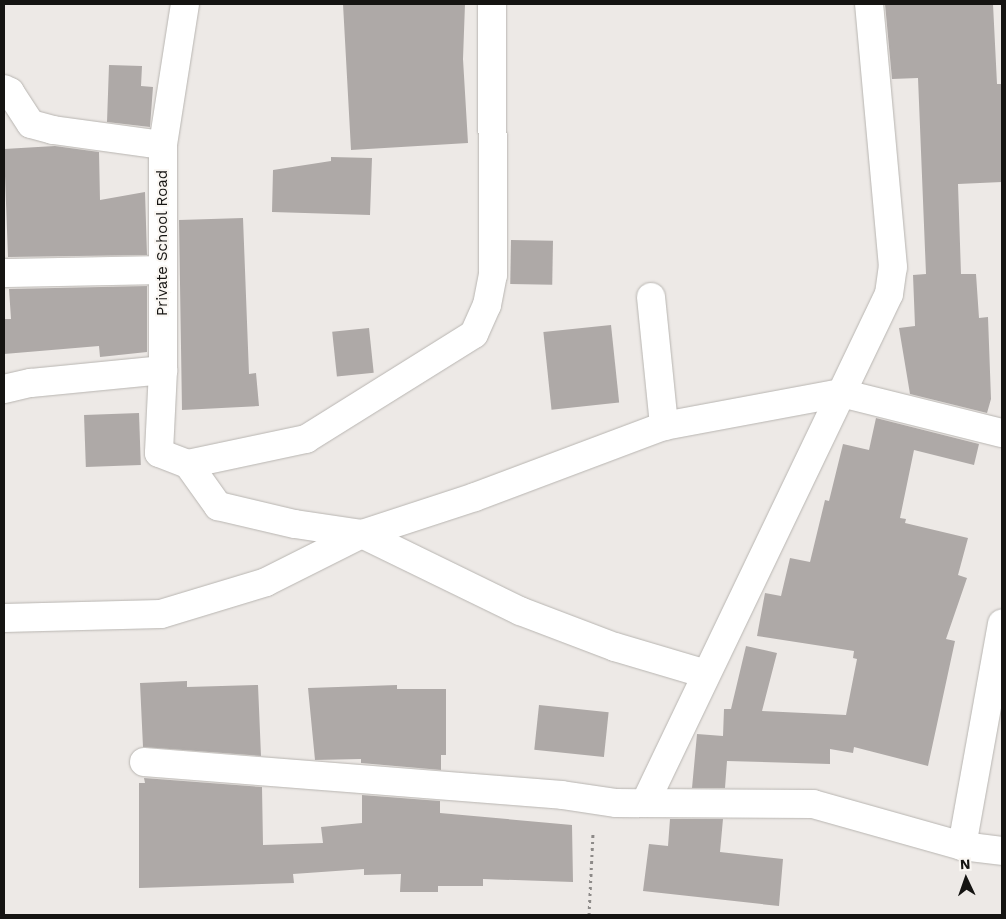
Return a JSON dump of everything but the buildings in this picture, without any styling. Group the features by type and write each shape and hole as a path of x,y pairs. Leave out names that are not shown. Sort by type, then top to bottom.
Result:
{"street":[{"name":"Private School Road","path":"185,4 163,145 163,370 159,453 188,464"},
{"path":"492,4 493,275 487,305 474,334 306,439 188,464 218,506 295,524 362,534 520,611 615,647 706,674"},
{"path":"645,803 889,294 893,267 869,4"},
{"path":"4,89 10,92 31,124 53,130 163,145"},
{"path":"4,273 163,270"},
{"path":"651,297 664,426"},
{"path":"4,389 31,383 163,370"},
{"path":"4,618 160,614 266,582 362,534 475,497 664,426 841,393 1002,433"},
{"path":"962,846 1002,624"},
{"path":"144,762 595,800 645,803 813,804 962,846 1002,851"}],"path":[{"path":"589,915 595,800"}]}
